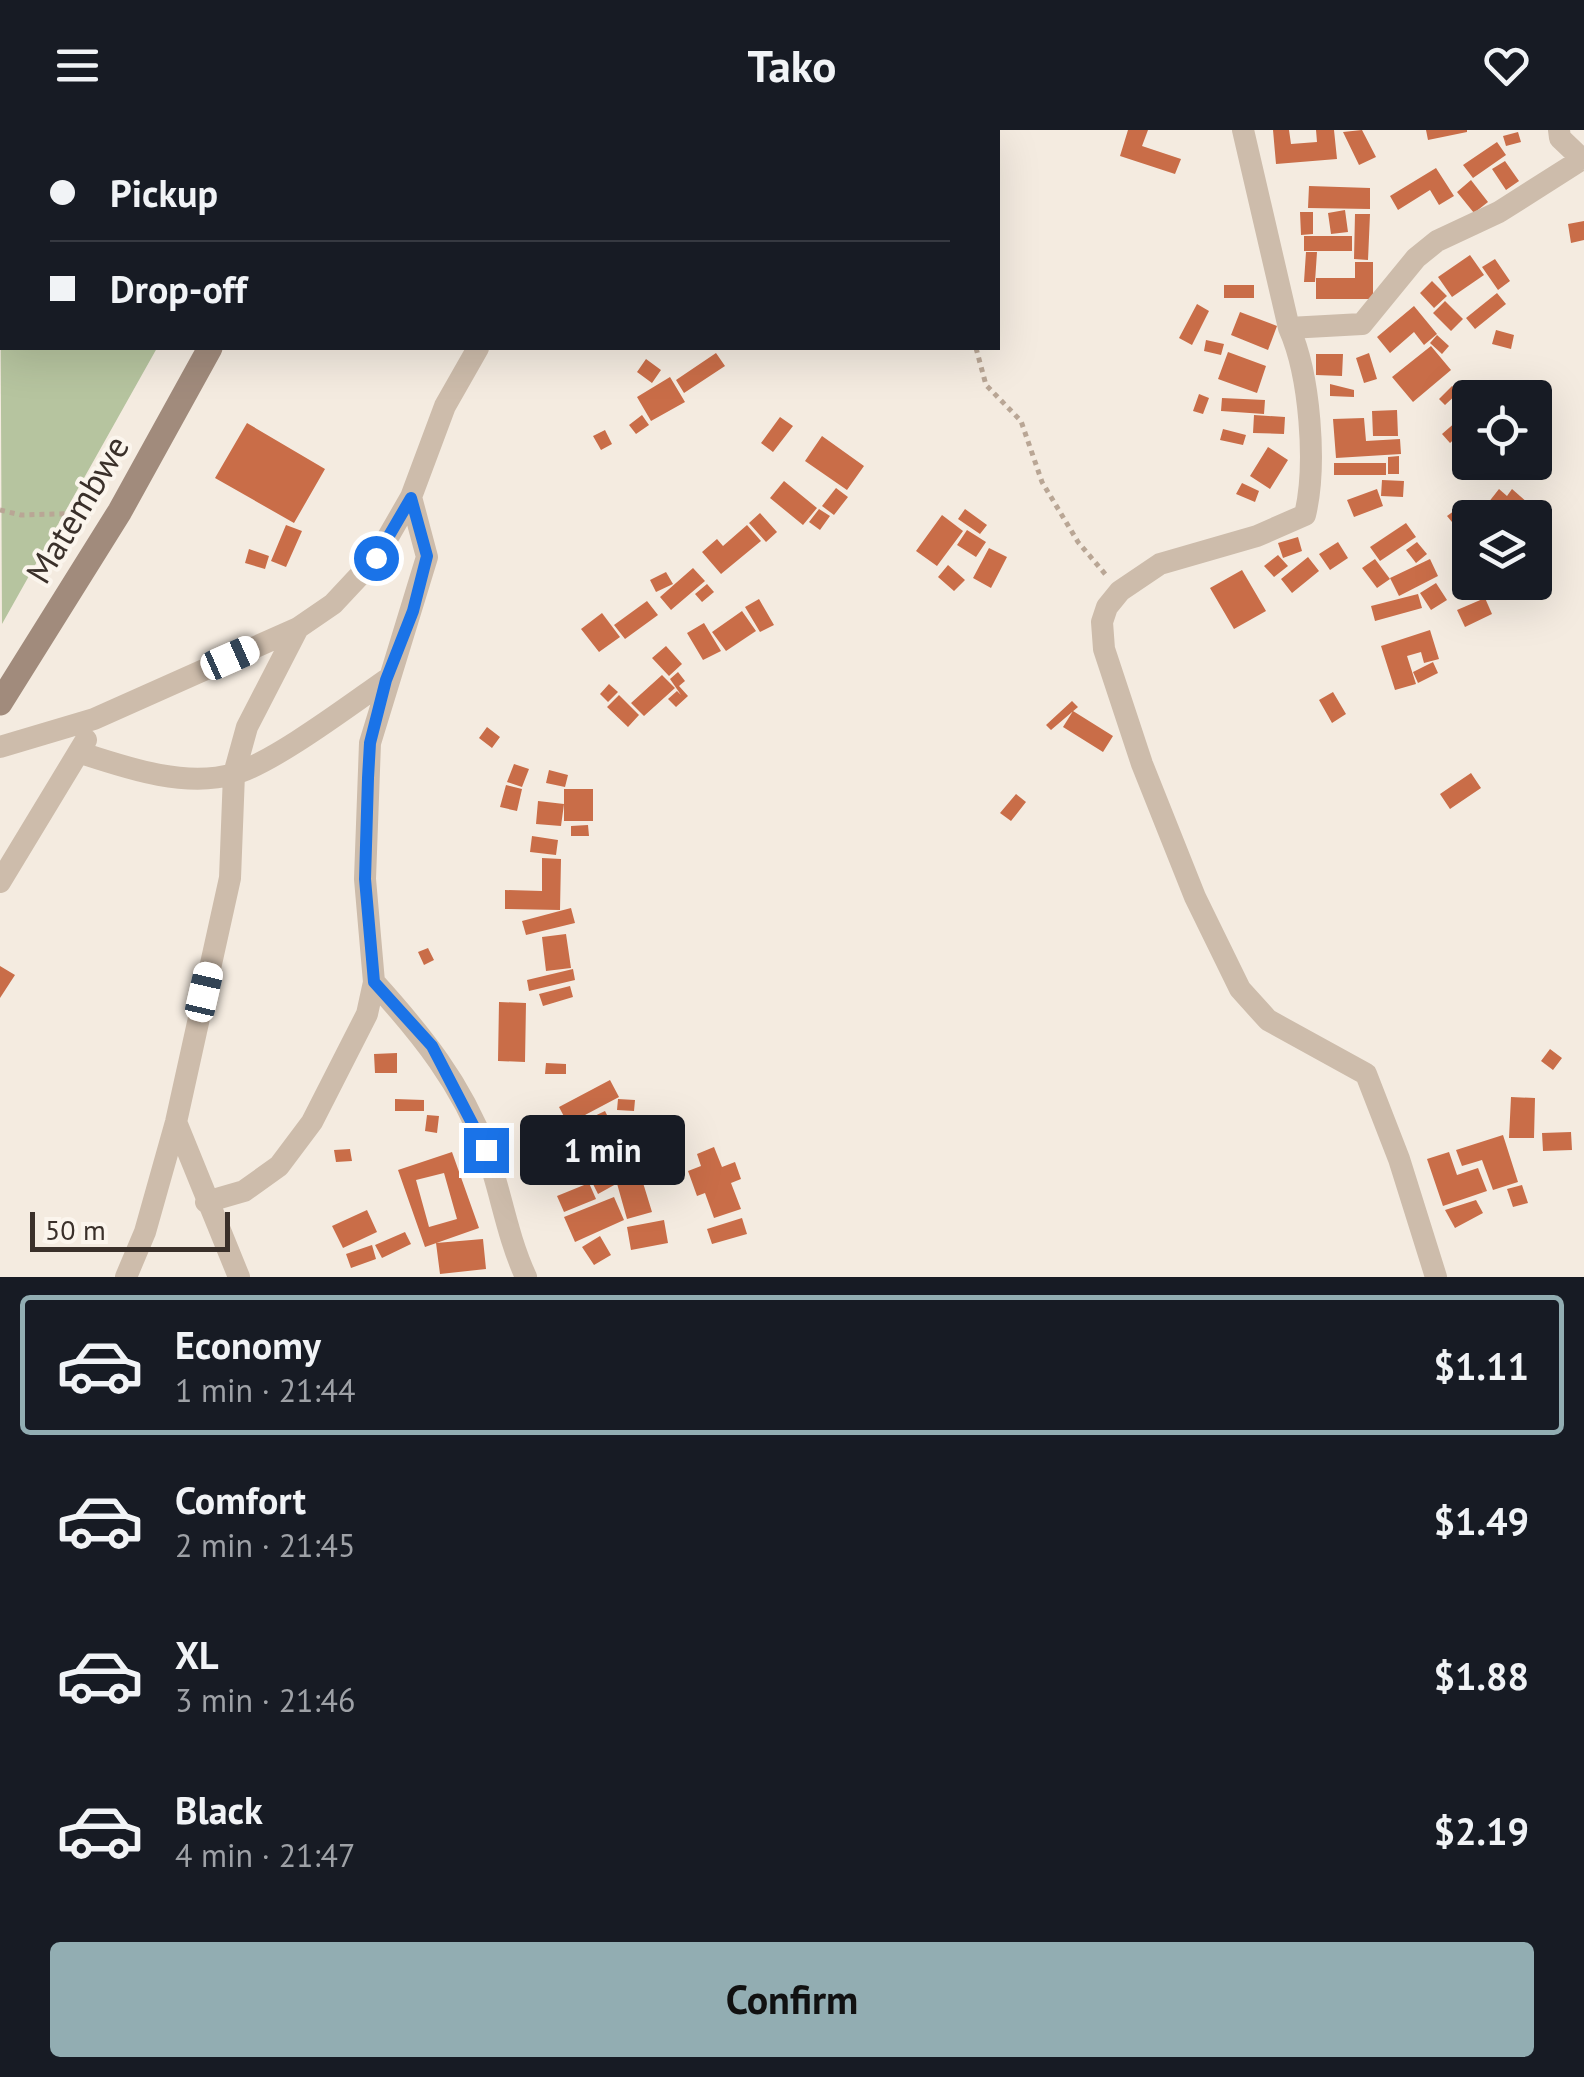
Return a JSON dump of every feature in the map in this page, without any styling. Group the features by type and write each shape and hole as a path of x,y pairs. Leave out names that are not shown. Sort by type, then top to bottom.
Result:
{"main road":[{"name":"Matembwe","path":"0,703 120,511 209,350"}],"street":[{"path":"1243,130 1289,328 1302,358 1310,484 1305,514 1257,536 1160,564 1120,592 1102,622 1104,649 1142,764 1194,897 1240,989 1254,1008 1366,1074 1399,1159 1436,1277"},
{"path":"1289,328 1362,324 1416,258 1437,241 1499,212 1583,158 1560,138 1559,130"},
{"path":"0,747 94,718 298,628 333,604 376,558 411,498 445,406 477,350"},
{"path":"206,1202 244,1191 279,1166 312,1122 349,1056 367,1014 374,982 365,813 370,743 386,680 413,611 427,556 411,498"},
{"path":"126,1277 145,1232 176,1122 230,878 234,774 246,726 298,628"},
{"path":"81,754 137,771 192,778 234,774 386,680"},
{"path":"0,882 81,754 94,718"},
{"path":"374,982 432,1046 458,1089 486,1150 526,1277"},
{"path":"176,1122 239,1277"}],"path":[{"path":"977,350 986,385 1020,422 1042,482 1078,542 1120,592"},
{"path":"0,510 58,516 120,511"}],"green space":[{"path":"1,350 156,350 2,624"}],"building":[{"path":"1128,130 1148,130 1142,146 1181,159 1175,174 1120,156"},
{"path":"1273,130 1289,130 1291,144 1317,142 1316,130 1334,130 1337,159 1276,164"},
{"path":"1362,130 1376,157 1359,165 1343,132"},
{"path":"1426,130 1467,130 1467,132 1428,140"},
{"path":"1518,132 1521,142 1506,146 1503,136"},
{"path":"1497,142 1506,155 1473,178 1463,165"},
{"path":"1505,161 1519,181 1506,190 1492,169"},
{"path":"1436,168 1454,196 1439,205 1430,190 1398,210 1390,196"},
{"path":"1471,180 1488,202 1474,213 1457,192"},
{"path":"1309,186 1370,188 1370,209 1308,208"},
{"path":"1345,210 1348,232 1331,234 1328,213"},
{"path":"1300,212 1313,212 1313,234 1301,235"},
{"path":"1355,214 1370,214 1368,260 1354,259"},
{"path":"1584,221 1584,240 1571,243 1568,224"},
{"path":"1304,236 1352,236 1352,251 1304,251"},
{"path":"1306,252 1317,252 1315,282 1304,282"},
{"path":"1470,255 1484,275 1452,297 1438,277"},
{"path":"1495,259 1510,281 1498,290 1482,267"},
{"path":"1355,262 1373,262 1373,299 1316,299 1316,278 1355,278"},
{"path":"1432,281 1447,296 1434,308 1420,293"},
{"path":"1224,285 1254,285 1254,298 1224,298"},
{"path":"1497,293 1506,304 1475,329 1466,318"},
{"path":"1445,301 1463,319 1451,331 1433,313"},
{"path":"1197,304 1209,311 1192,345 1179,338"},
{"path":"1414,306 1437,334 1424,345 1414,332 1390,353 1377,337"},
{"path":"1240,312 1277,326 1268,350 1231,335"},
{"path":"1496,330 1514,335 1511,349 1492,344"},
{"path":"1437,335 1449,346 1442,354 1430,343"},
{"path":"1206,340 1224,344 1221,355 1204,351"},
{"path":"1431,346 1451,370 1413,402 1392,377"},
{"path":"1228,352 1266,366 1257,393 1218,379"},
{"path":"716,353 725,366 684,393 676,380"},
{"path":"1369,353 1377,379 1364,383 1356,358"},
{"path":"1316,354 1343,354 1342,376 1316,375"},
{"path":"646,359 661,370 652,383 637,372"},
{"path":"670,377 685,402 651,421 637,397"},
{"path":"1330,384 1354,390 1354,397 1330,396"},
{"path":"1452,386 1452,398 1445,405 1439,399"},
{"path":"1199,394 1209,398 1203,414 1193,411"},
{"path":"1222,398 1265,400 1264,414 1221,411"},
{"path":"1397,410 1398,436 1373,436 1372,411"},
{"path":"642,415 649,425 636,434 629,425"},
{"path":"1254,415 1285,417 1284,434 1253,433"},
{"path":"780,417 793,426 773,452 761,443"},
{"path":"1364,418 1366,441 1400,439 1401,454 1336,458 1333,419"},
{"path":"247,423 325,469 294,523 215,478"},
{"path":"1452,425 1450,443 1442,434"},
{"path":"1223,429 1246,435 1243,445 1220,440"},
{"path":"605,430 612,444 601,450 593,436"},
{"path":"822,436 864,466 847,490 805,461"},
{"path":"1268,447 1288,460 1270,489 1250,476"},
{"path":"1399,456 1399,474 1388,474 1388,457"},
{"path":"1334,463 1386,463 1386,475 1334,475"},
{"path":"1382,480 1404,481 1403,497 1381,496"},
{"path":"784,481 817,508 803,525 770,498"},
{"path":"1242,483 1259,491 1255,502 1236,494"},
{"path":"836,488 848,497 834,515 822,506"},
{"path":"1377,489 1383,506 1354,517 1347,500"},
{"path":"1499,489 1507,496 1512,489 1525,500 1490,500"},
{"path":"819,509 830,516 820,530 809,522"},
{"path":"965,509 987,525 980,534 958,519"},
{"path":"760,513 777,532 766,542 749,523"},
{"path":"942,515 963,531 937,566 916,551"},
{"path":"1406,523 1416,537 1380,561 1370,547"},
{"path":"286,525 302,531 286,567 271,561"},
{"path":"747,525 761,541 721,574 702,552 717,539 723,546"},
{"path":"967,530 986,542 976,557 957,545"},
{"path":"1298,537 1302,551 1283,558 1278,543"},
{"path":"1338,542 1348,558 1330,570 1319,554"},
{"path":"1417,542 1427,554 1416,563 1406,550"},
{"path":"989,548 1007,557 991,588 973,578"},
{"path":"249,549 269,556 265,569 245,563"},
{"path":"1278,555 1288,566 1274,577 1264,566"},
{"path":"1308,557 1319,571 1292,593 1281,579"},
{"path":"1375,559 1390,579 1377,588 1362,568"},
{"path":"1430,559 1438,576 1399,596 1390,578"},
{"path":"948,565 965,580 954,591 938,577"},
{"path":"693,568 705,581 671,610 660,597"},
{"path":"1242,570 1266,611 1234,629 1210,588"},
{"path":"666,572 673,584 656,592 650,580"},
{"path":"1436,583 1447,600 1431,610 1420,593"},
{"path":"707,584 714,592 702,602 695,594"},
{"path":"1418,594 1422,608 1375,621 1371,606"},
{"path":"759,599 774,625 760,632 745,607"},
{"path":"1486,600 1492,614 1465,627 1457,610"},
{"path":"647,601 658,615 625,639 614,625"},
{"path":"742,611 756,631 726,651 712,632"},
{"path":"602,613 620,637 599,652 581,629"},
{"path":"704,623 721,651 703,660 687,633"},
{"path":"1430,630 1439,659 1424,663 1421,652 1407,656 1416,684 1395,690 1381,646"},
{"path":"666,646 682,664 669,676 652,658"},
{"path":"1433,662 1438,673 1418,683 1413,672"},
{"path":"678,672 685,681 679,686 688,696 676,707 668,699 677,691 681,695 670,679"},
{"path":"662,675 675,688 644,716 631,703"},
{"path":"609,684 618,692 608,702 600,694"},
{"path":"1333,692 1346,714 1332,723 1319,700"},
{"path":"619,695 639,715 628,727 607,707"},
{"path":"1072,701 1078,707 1051,730 1046,725"},
{"path":"1073,711 1113,736 1103,752 1063,727"},
{"path":"487,727 500,737 492,748 479,738"},
{"path":"514,764 529,769 522,787 507,782"},
{"path":"549,770 568,775 565,787 546,783"},
{"path":"1471,773 1481,788 1450,809 1440,794"},
{"path":"506,785 522,789 517,811 500,807"},
{"path":"564,789 593,789 593,821 564,821"},
{"path":"1016,794 1026,802 1011,821 1000,813"},
{"path":"538,801 564,804 561,826 536,824"},
{"path":"588,825 589,836 571,836 571,826"},
{"path":"532,836 558,840 556,855 530,852"},
{"path":"542,858 561,859 560,910 505,909 505,890 542,891"},
{"path":"571,908 575,923 526,935 522,921"},
{"path":"566,934 571,968 546,971 542,937"},
{"path":"428,948 434,960 424,965 418,952"},
{"path":"0,966 15,975 0,998"},
{"path":"573,969 575,980 529,991 527,980"},
{"path":"570,986 573,997 543,1006 539,994"},
{"path":"499,1002 526,1003 525,1062 498,1061"},
{"path":"1550,1049 1562,1058 1553,1070 1541,1061"},
{"path":"397,1053 397,1073 375,1073 374,1054"},
{"path":"546,1063 566,1064 566,1074 545,1074"},
{"path":"610,1080 619,1097 568,1124 559,1107"},
{"path":"1511,1097 1535,1098 1534,1138 1509,1138"},
{"path":"395,1099 424,1100 424,1111 395,1111"},
{"path":"618,1099 635,1100 634,1111 617,1110"},
{"path":"605,1111 621,1143 601,1152 586,1120"},
{"path":"427,1115 439,1116 437,1133 425,1131"},
{"path":"1571,1132 1572,1150 1543,1151 1542,1133"},
{"path":"1503,1135 1518,1182 1493,1190 1482,1160 1462,1166 1456,1150"},
{"path":"590,1140 598,1153 579,1164 571,1150"},
{"path":"714,1147 722,1167 735,1162 741,1179 731,1183 741,1209 714,1218 705,1193 697,1196 688,1171 701,1166 697,1154"},
{"path":"350,1149 352,1161 336,1162 334,1150"},
{"path":"452,1152 479,1228 425,1247 398,1170","holes":["444,1173 457,1219 429,1227 416,1180"]},
{"path":"1449,1152 1457,1175 1478,1168 1487,1191 1443,1206 1427,1159"},
{"path":"610,1172 616,1184 598,1194 592,1182"},
{"path":"640,1173 652,1212 627,1219 616,1180"},
{"path":"589,1183 596,1199 564,1212 557,1196"},
{"path":"1522,1185 1528,1203 1513,1207 1507,1189"},
{"path":"614,1197 624,1220 575,1242 564,1217"},
{"path":"1476,1200 1483,1213 1455,1228 1445,1210"},
{"path":"367,1210 377,1232 343,1248 332,1226"},
{"path":"742,1218 747,1234 712,1244 707,1229"},
{"path":"664,1220 668,1243 631,1250 627,1227"},
{"path":"405,1232 411,1244 382,1258 375,1245"},
{"path":"600,1236 611,1255 594,1265 582,1247"},
{"path":"483,1239 486,1269 440,1274 436,1243"},
{"path":"372,1245 376,1259 351,1268 346,1254"}],"route":[{"path":"376,558 411,498 427,556 413,611 386,680 370,743 365,879 374,982 432,1046 458,1089 486,1150"}]}
